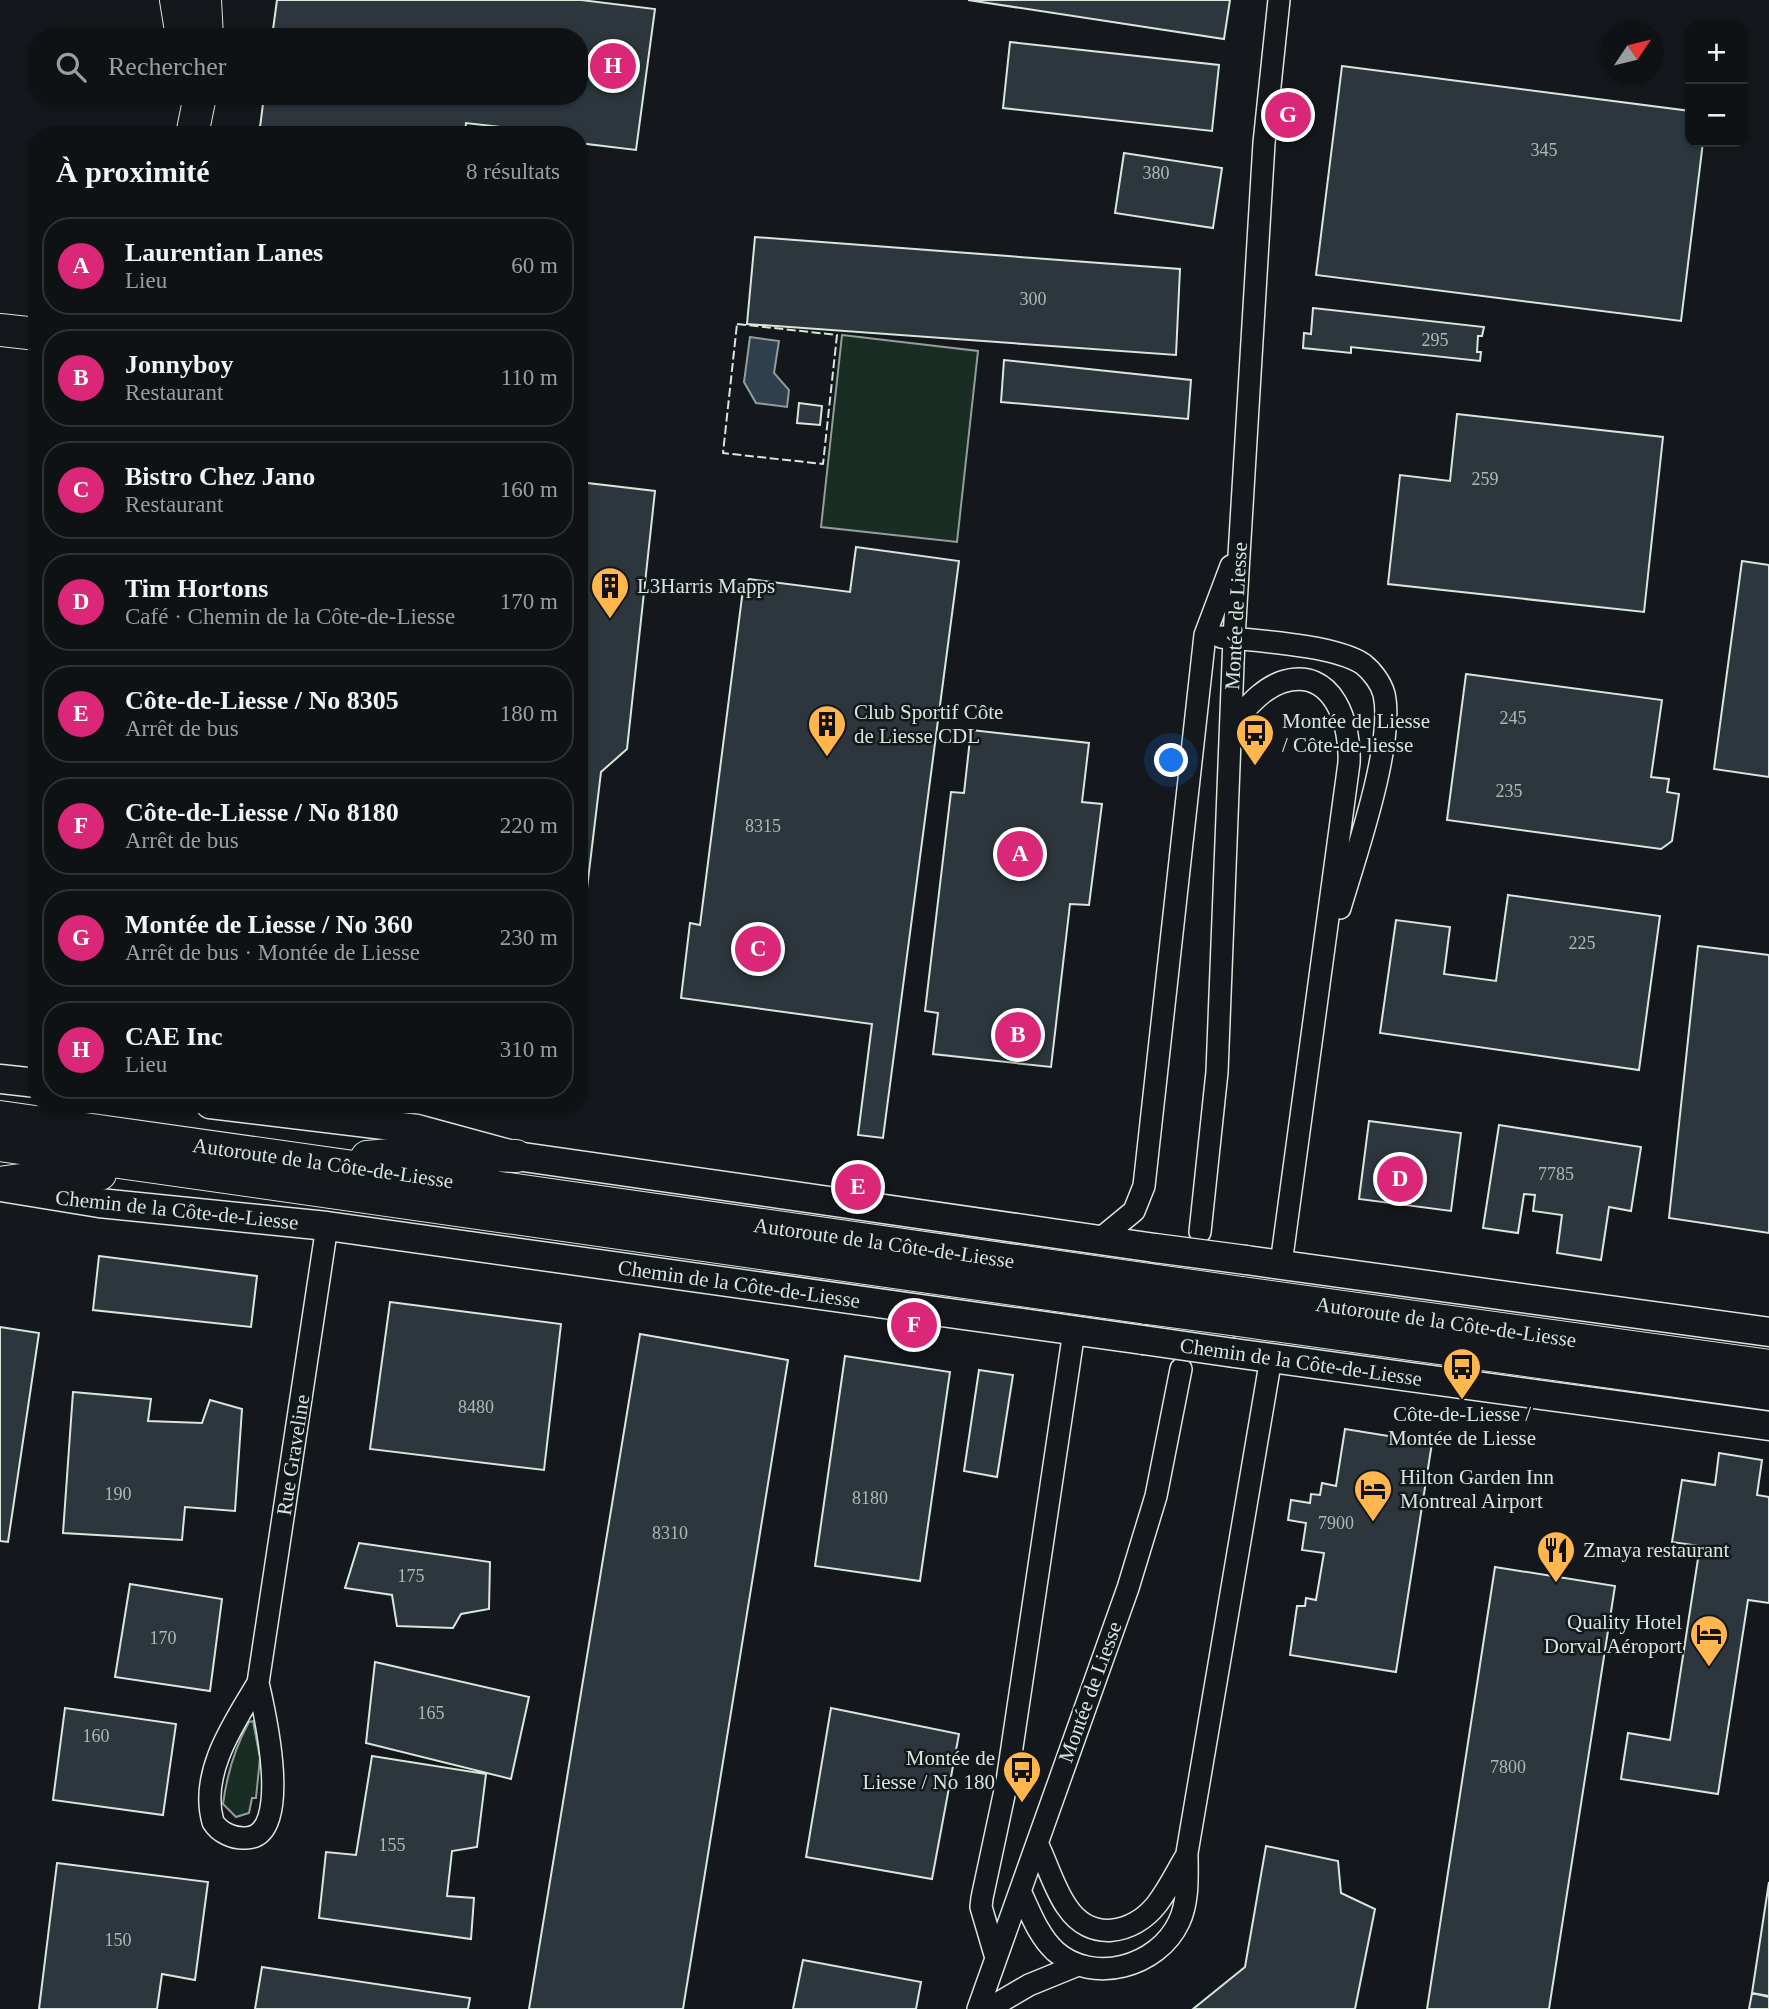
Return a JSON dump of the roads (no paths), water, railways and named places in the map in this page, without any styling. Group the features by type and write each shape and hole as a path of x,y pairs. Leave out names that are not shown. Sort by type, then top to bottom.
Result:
{"highway":[{"path":"176,0 181,28"},
{"path":"205,0 207,28"},
{"path":"181,126 182,105"},
{"path":"194,126 198,105"},
{"path":"0,330 28,333"},
{"name":"Autoroute de la Côte-de-Liesse","path":"0,1117 316,1162 1149,1294"},
{"name":"Autoroute de la Côte-de-Liesse","path":"0,1145 191,1172 1149,1294 1769,1394"},
{"path":"316,1162 414,1153 516,1156"},
{"path":"0,1185 49,1176 191,1172"},
{"name":"Autoroute de la Côte-de-Liesse","path":"1240,1307 1769,1366"}],"main road":[{"path":"0,1079 28,1082"},
{"path":"285,1113 417,1129 516,1156 1155,1248 1769,1332"},
{"name":"Chemin de la Côte-de-Liesse","path":"0,1185 99,1203 327,1226 1769,1426"}],"street":[{"name":"Montée de Liesse","path":"1200,1231 1217,1062 1234,638 1264,143 1279,0"},
{"path":"1100,1239 1134,1211 1144,1186 1205,635 1240,545"},
{"path":"1205,635 1347,657 1369,669 1384,695 1386,720 1370,807 1323,967"},
{"path":"1231,724 1265,691 1289,681 1305,682 1320,688 1333,699 1343,714 1349,737 1349,764 1323,967 1304,1077 1281,1264"},
{"name":"Rue Graveline","path":"258,1683 223,1743 210,1797 211,1816 216,1827 243,1839 257,1834 266,1822 274,1769 258,1683 327,1226"},
{"path":"996,1958 981,1907 1007,1781 1074,1331"},
{"path":"1020,1891 1048,1943 1078,1965 1103,1970 1121,1967 1143,1958 1166,1942 1178,1925 1185,1906 1188,1853 1271,1358"},
{"name":"Montée de Liesse","path":"978,2009 1143,1539 1167,1449 1181,1369"},
{"path":"1037,1843 1072,1913 1086,1926 1108,1931 1130,1926 1157,1905 1188,1853"},
{"path":"988,2009 1030,1985 1078,1965"}],"water":[{"path":"750,337 779,341 774,373 789,390 787,407 756,403 744,382"}],"place":[{"name":"CAE Inc","path":"613,66"},
{"name":"Montée de Liesse / No 360","path":"1288,115"},
{"name":"L3Harris Mapps","path":"610,620"},
{"name":"Club Sportif Côte de Liesse CDL","path":"827,758"},
{"name":"Montée de Liesse / Côte-de-liesse","path":"1255,767"},
{"name":"Laurentian Lanes","path":"1020,854"},
{"name":"Bistro Chez Jano","path":"758,949"},
{"name":"Jonnyboy","path":"1018,1035"},
{"name":"Tim Hortons","path":"1400,1179"},
{"name":"Côte-de-Liesse / No 8305","path":"858,1187"},
{"name":"Côte-de-Liesse / No 8180","path":"914,1325"},
{"name":"Côte-de-Liesse / Montée de Liesse","path":"1462,1401"},
{"name":"Hilton Garden Inn Montreal Airport","path":"1373,1523"},
{"name":"Zmaya restaurant","path":"1556,1584"},
{"name":"Quality Hotel Dorval Aéroport","path":"1709,1668"},
{"name":"Montée de Liesse / No 180","path":"1022,1804"}]}
